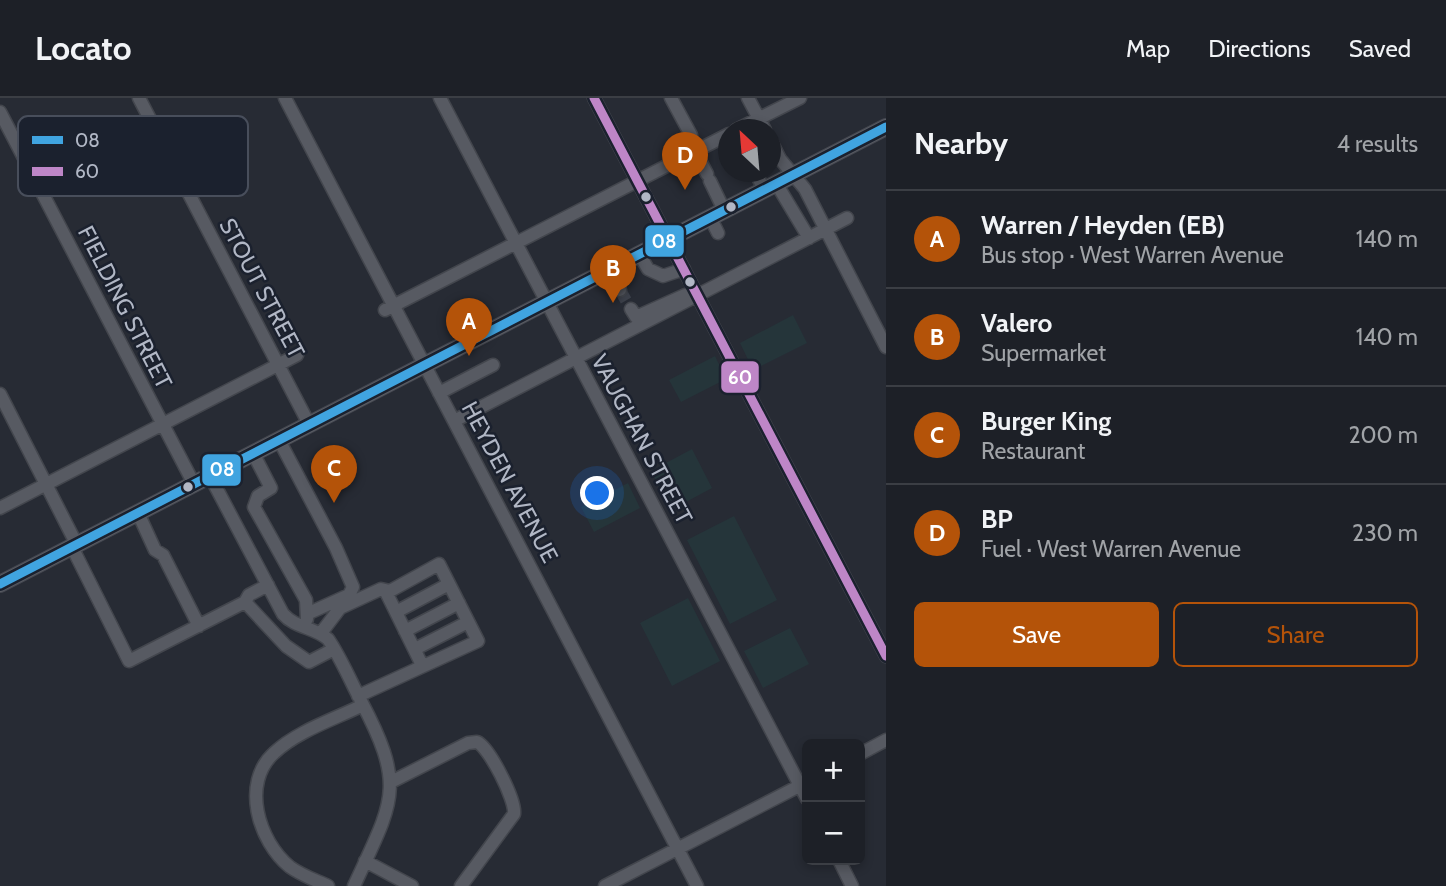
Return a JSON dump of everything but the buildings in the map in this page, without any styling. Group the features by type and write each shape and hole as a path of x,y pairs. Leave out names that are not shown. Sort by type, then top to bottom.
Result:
{"main road":[{"path":"0,584 886,127"}],"street":[{"name":"STOUT STREET","path":"139,98 148,116"},
{"name":"HEYDEN AVENUE","path":"285,98 389,308 454,421 697,886"},
{"name":"VAUGHAN STREET","path":"440,98 802,780"},
{"path":"594,98 886,656"},
{"path":"671,98 691,135"},
{"path":"748,98 759,119"},
{"path":"769,119 800,98"},
{"name":"FIELDING STREET","path":"0,112 18,147"},
{"path":"389,308 718,140"},
{"path":"695,151 709,178 718,233"},
{"path":"781,156 806,189 886,347"},
{"path":"766,182 787,201 806,241"},
{"name":"FIELDING STREET","path":"44,196 194,484"},
{"name":"STOUT STREET","path":"190,196 309,424"},
{"path":"787,201 790,219 806,241"},
{"path":"454,421 696,293 806,241 847,218"},
{"path":"639,254 648,269 663,276 674,299"},
{"path":"663,276 684,269"},
{"path":"602,273 620,290"},
{"path":"631,309 636,317 674,299 696,293"},
{"path":"0,508 297,355"},
{"path":"439,393 493,365"},
{"path":"0,394 5,413 46,484 129,661 245,602 249,595 268,585"},
{"path":"279,440 342,560 353,587 349,595 309,613"},
{"path":"253,453 271,488 258,496 254,507 306,600 309,613 305,628"},
{"path":"210,476 288,620 321,633 334,649 384,747 391,782 384,820 354,886"},
{"path":"138,513 155,550 163,555 199,626"},
{"path":"321,633 340,608 359,598 388,591 439,565 478,641 361,700 275,751 257,780 255,792 259,816 278,855 300,874 328,886"},
{"path":"396,612 449,584"},
{"path":"388,591 405,631 426,665"},
{"path":"245,602 286,646 309,662 334,649"},
{"path":"405,631 459,603"},
{"path":"415,649 468,622"},
{"path":"865,751 886,740"},
{"path":"391,782 468,743 477,742 486,749 514,802 514,814 461,886"},
{"path":"605,886 802,785"},
{"path":"365,861 412,886"},
{"path":"842,865 852,886"}],"shaded area":[{"path":"793,315 807,343 753,370 740,343"},
{"path":"715,356 726,379 681,402 669,380"},
{"path":"692,449 712,488 671,510 651,471"},
{"path":"628,483 640,508 594,532 581,507"},
{"path":"734,516 777,600 730,624 687,540"},
{"path":"688,598 720,661 672,686 640,623"},
{"path":"790,628 809,664 763,688 744,651"}],"tunnel":[{"path":"620,290 631,309"}],"transit line":[{"name":"60","path":"594,98 886,656"},
{"name":"08","path":"0,584 886,127"}],"place":[{"name":"BP","path":"685,190"},
{"name":"Valero","path":"613,303"},
{"name":"Warren / Heyden (EB)","path":"469,356"},
{"name":"Burger King","path":"334,503"}]}
